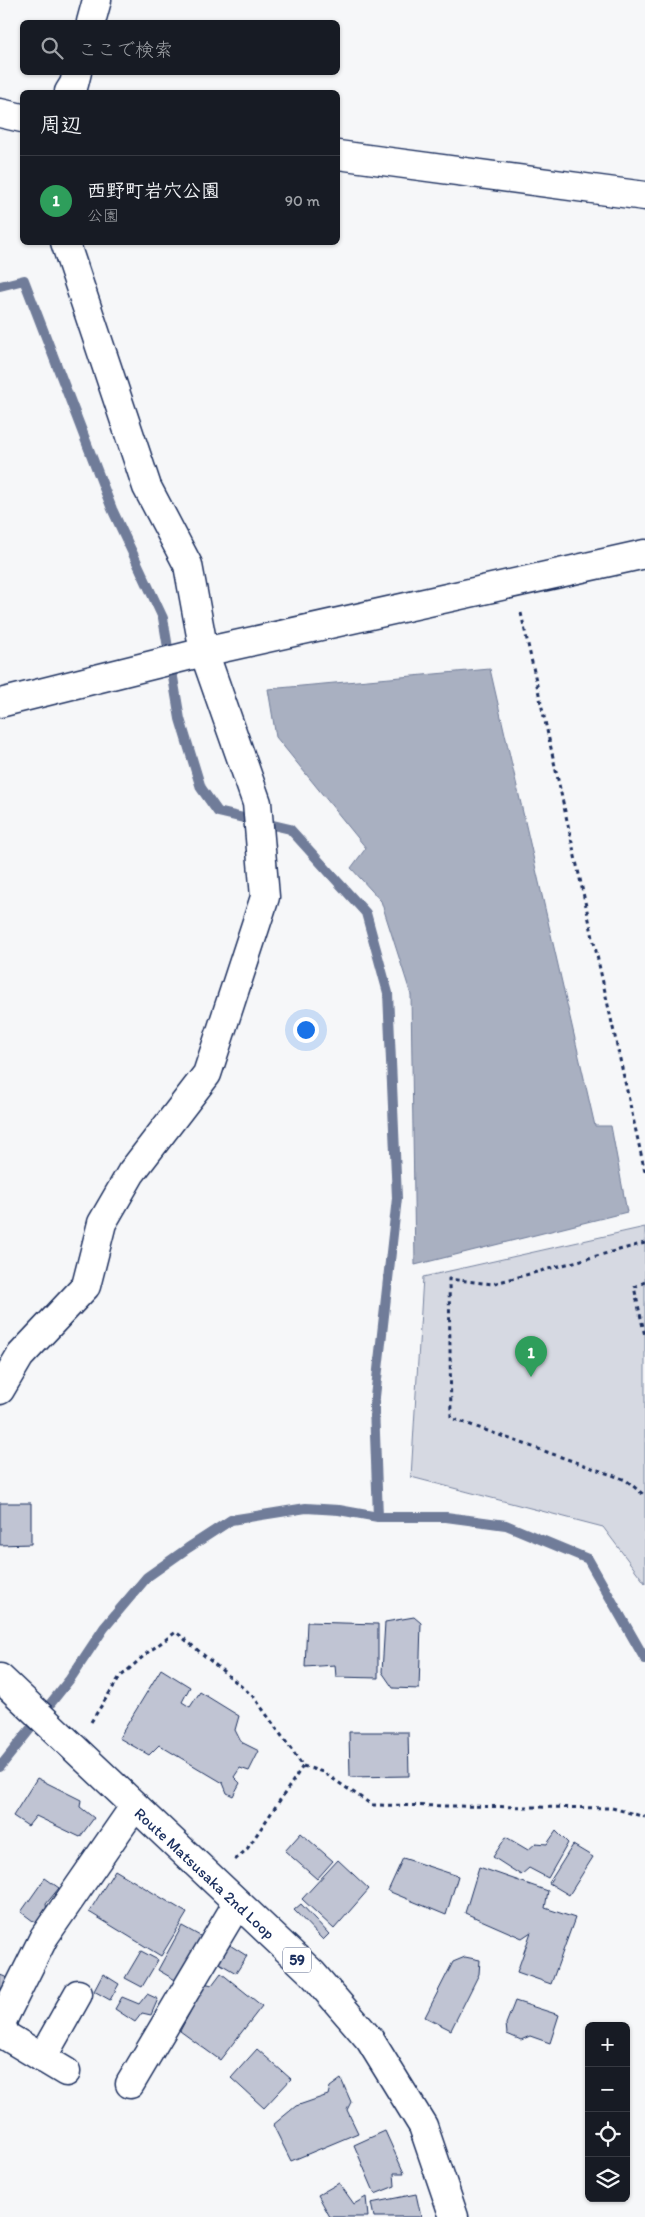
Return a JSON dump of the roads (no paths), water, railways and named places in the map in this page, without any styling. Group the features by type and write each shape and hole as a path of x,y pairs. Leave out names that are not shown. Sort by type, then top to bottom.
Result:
{"street":[{"path":"92,20 97,0"},
{"path":"70,90 77,75"},
{"path":"0,113 20,118"},
{"path":"340,155 645,196"},
{"path":"0,1390 20,1356 86,1286 102,1222 131,1173 207,1074 265,897 257,802 204,652 188,565 147,487 66,245"},
{"path":"0,703 204,652 645,554"},
{"name":"Route Matsusaka 2nd Loop","path":"4,1682 74,1751 312,1973 370,2040 423,2126 454,2217"},
{"path":"66,2072 6,2036 0,2025 44,1937 134,1807"},
{"path":"130,2084 237,1904"},
{"path":"42,2058 78,1994"}],"water":[{"path":"490,669 595,1126 611,1126 627,1212 415,1265 411,995 381,901 351,868 366,848 276,737 268,689"}],"waterway":[{"path":"0,286 24,280 112,509 163,618 180,719 201,788 218,812 290,829 366,913 388,993 397,1198 374,1406 378,1517 446,1517 506,1525 588,1559 645,1659"},
{"path":"0,1767 70,1679 104,1628 147,1577 188,1548 231,1520 306,1508 339,1510 378,1517"}],"place":[{"name":"西野町岩穴公園","path":"531,1377"}]}
